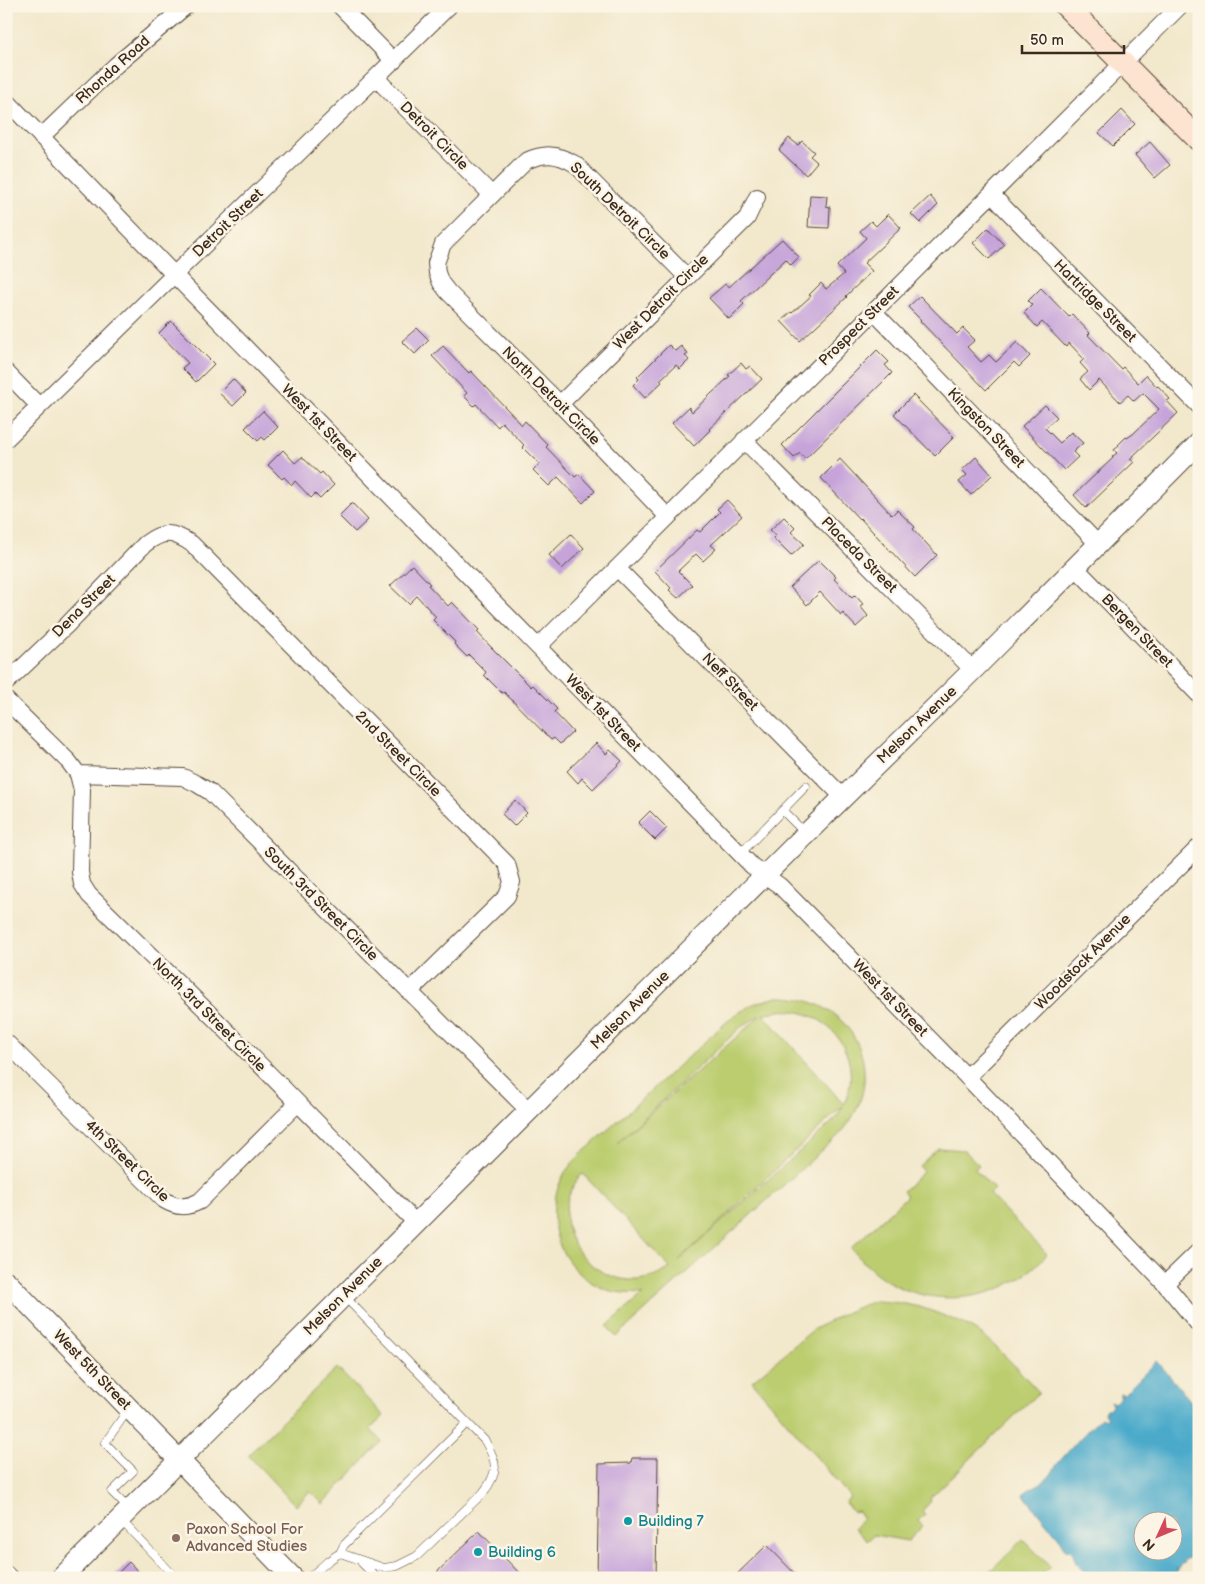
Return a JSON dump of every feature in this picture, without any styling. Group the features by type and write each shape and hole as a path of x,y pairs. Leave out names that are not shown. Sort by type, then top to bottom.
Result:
{"main road":[{"path":"1066,6 1199,140"}],"street":[{"name":"Rhonda Road","path":"42,137 116,65 186,6"},
{"path":"340,6 394,61"},
{"name":"Detroit Street","path":"6,439 449,6"},
{"name":"Prospect Street","path":"538,647 1180,6"},
{"name":"Detroit Circle","path":"376,78 491,194"},
{"name":"West 1st Street","path":"6,100 174,275 740,854 752,866 780,886 967,1077 1165,1284 1199,1324"},
{"name":"South Detroit Circle","path":"491,194 526,161 537,156 562,157 575,164 687,277"},
{"name":"North Detroit Circle","path":"491,194 443,244 436,263 441,283 668,517"},
{"name":"Hartridge Street","path":"992,195 1199,406"},
{"name":"West Detroit Circle","path":"560,404 747,218 757,197"},
{"name":"Kingston Street","path":"874,312 1098,544"},
{"path":"6,372 40,406"},
{"name":"Placeda Street","path":"744,440 973,670"},
{"name":"Melson Avenue","path":"61,1578 1199,443"},
{"name":"Dena Street","path":"6,683 67,625 145,544 155,536 165,533"},
{"name":"2nd Street Circle","path":"165,533 178,535 192,544 507,864 512,882 507,896 409,992"},
{"name":"Bergen Street","path":"1075,567 1199,695"},
{"name":"Neff Street","path":"618,568 843,798"},
{"path":"6,700 69,762 78,774"},
{"name":"South 3rd Street Circle","path":"78,774 183,777 210,792 529,1111"},
{"name":"North 3rd Street Circle","path":"78,774 82,790 80,872 85,889 416,1224"},
{"name":"Woodstock Avenue","path":"967,1077 1199,847"},
{"name":"4th Street Circle","path":"6,1042 164,1200 172,1205 191,1206 200,1201 297,1104"},
{"path":"1165,1284 1199,1250"},
{"name":"West 5th Street","path":"6,1281 293,1578"},
{"path":"6,1574 10,1578"}],"lane":[{"path":"740,854 806,786"},
{"path":"783,811 806,834"},
{"path":"340,1553 361,1562 384,1568 397,1566 417,1556 484,1493 492,1482 495,1469 494,1456 485,1441 344,1296"},
{"path":"129,1409 105,1443 134,1471 112,1492 125,1514 176,1578"},
{"path":"309,1578 328,1560 340,1553 344,1544 467,1423"},
{"path":"361,1562 377,1578"}],"green space":[{"path":"777,997 804,1000 827,1010 845,1025 857,1044 864,1066 863,1089 855,1113 839,1135 616,1337 607,1326 643,1294 619,1293 605,1289 578,1273 568,1261 556,1234 554,1219 554,1203 560,1183 567,1170 579,1156 732,1017 753,1004","holes":["778,1011 794,1011 821,1021 831,1030 846,1052 849,1064 849,1091 844,1104 763,1014","760,1015 616,1144 741,1027","843,1106 837,1117 830,1124 678,1261","583,1174 670,1268 647,1279 623,1279 602,1272 584,1258 572,1240 566,1218 569,1196"]},
{"path":"938,1148 964,1150 979,1165 975,1169 994,1189 989,1194 1047,1254 1031,1270 1012,1283 991,1292 969,1297 946,1298 923,1295 901,1288 881,1277 865,1264 851,1248 907,1196 903,1191 923,1172 919,1166"},
{"path":"875,1301 894,1302 920,1307 972,1328 1001,1352 1039,1392 930,1498 931,1501 922,1511 925,1514 918,1521 923,1526 908,1541 874,1535 867,1541 854,1528 863,1519 858,1511 853,1512 845,1503 850,1497 752,1381 814,1329 853,1309"},
{"path":"337,1368 384,1416 370,1429 382,1441 323,1504 310,1491 296,1506 248,1455"},
{"path":"1023,1539 1050,1567 1038,1578 983,1578"}],"water":[{"path":"1157,1361 1199,1411 1199,1551 1194,1552 1192,1557 1186,1559 1185,1563 1181,1564 1178,1569 1175,1569 1178,1571 1175,1574 1173,1573 1175,1578 1090,1578 1076,1563 1072,1551 1064,1548 1062,1542 1023,1494 1048,1478 1090,1428 1101,1417 1104,1419 1107,1417 1104,1413 1106,1409 1109,1409 1112,1405 1111,1401 1115,1403 1120,1397 1120,1393 1124,1394"}],"building":[{"path":"1122,110 1135,124 1113,146 1099,133"},
{"path":"789,138 798,145 802,141 814,152 810,156 817,162 806,175 779,150"},
{"path":"1150,142 1170,165 1155,178 1135,155"},
{"path":"810,195 827,196 826,206 830,207 829,228 808,227"},
{"path":"930,196 938,205 920,223 911,214"},
{"path":"888,214 901,228 864,263 872,271 800,341 781,321 811,296 809,295 821,283 826,289 844,274 837,266 866,238 860,231 871,221 876,226"},
{"path":"988,228 1004,245 989,259 973,243"},
{"path":"782,239 799,257 791,265 786,259 741,301 744,304 729,319 709,298 725,284 729,287"},
{"path":"1041,288 1069,317 1072,314 1090,333 1088,335 1121,369 1123,367 1138,383 1146,375 1170,399 1167,401 1178,413 1130,459 1134,462 1086,508 1074,495 1113,458 1117,453 1114,450 1118,445 1126,437 1133,434 1159,409 1143,393 1134,401 1128,395 1120,402 1099,380 1089,390 1080,379 1088,372 1080,363 1084,359 1069,343 1066,347 1042,322 1037,327 1024,313 1032,305 1028,301"},
{"path":"920,296 957,334 963,328 975,340 967,347 981,362 989,355 996,362 1017,342 1030,356 1019,367 1014,362 986,390 908,307"},
{"path":"171,321 214,364 196,382 182,368 188,363 159,333"},
{"path":"417,328 429,340 415,354 402,341"},
{"path":"669,345 675,351 681,346 688,354 685,356 689,360 680,369 676,365 645,398 633,385 639,379 637,377"},
{"path":"443,346 469,373 471,371 522,425 525,421 548,445 546,447 575,477 579,474 595,491 583,503 558,477 549,486 533,470 539,464 522,447 524,445 502,422 498,427 476,404 474,406 464,396 467,393 432,356"},
{"path":"877,350 889,362 885,365 892,373 805,459 800,453 794,458 782,445"},
{"path":"741,363 746,369 750,366 762,379 709,429 694,446 672,423 689,407 692,412"},
{"path":"233,379 246,393 233,406 219,393"},
{"path":"913,395 954,437 935,456 894,414"},
{"path":"1045,405 1057,417 1045,428 1060,443 1071,432 1083,443 1073,452 1078,457 1064,470 1022,426"},
{"path":"263,411 278,427 265,440 262,437 258,441 245,428"},
{"path":"283,450 295,463 302,457 320,474 322,472 334,485 320,499 315,494 311,498 295,481 292,485 284,477 282,479 268,465"},
{"path":"976,457 992,475 971,495 959,482 967,475 962,470"},
{"path":"840,459 892,515 897,510 915,527 913,529 937,555 915,577 821,478"},
{"path":"727,500 742,516 711,545 716,549 703,561 696,554 678,571 692,585 678,598 669,590 671,588 655,571 697,530 700,532 720,512 717,509"},
{"path":"352,503 368,520 355,532 339,516"},
{"path":"784,517 795,528 791,532 804,544 791,556 773,538 776,535 770,530"},
{"path":"571,534 584,548 562,569 549,555"},
{"path":"819,560 836,577 834,579 852,598 855,595 863,604 860,606 868,616 856,627 843,613 841,615 820,592 807,605 790,587"},
{"path":"412,565 448,606 452,602 479,630 477,632 489,645 531,687 533,685 557,709 554,712 573,732 560,744 554,738 551,740 504,692 502,693 484,675 486,672 469,655 467,657 454,644 455,642 433,620 436,617 417,596 409,604 390,586"},
{"path":"596,743 606,754 610,750 622,761 593,789 582,778 578,783 567,771"},
{"path":"515,800 527,813 514,826 502,814"},
{"path":"650,811 667,828 655,840 638,823"},
{"name":"Building 7","path":"632,1458 658,1458 656,1578 597,1578 599,1464 631,1463"},
{"name":"Building 6","path":"479,1531 524,1578 431,1578"},
{"path":"767,1545 799,1578 733,1578"},
{"path":"129,1562 144,1578 113,1578"}],"place":[{"name":"Building 7","path":"628,1521"},
{"name":"Paxon School For Advanced Studies","path":"176,1538"},
{"name":"Building 6","path":"478,1552"}]}
